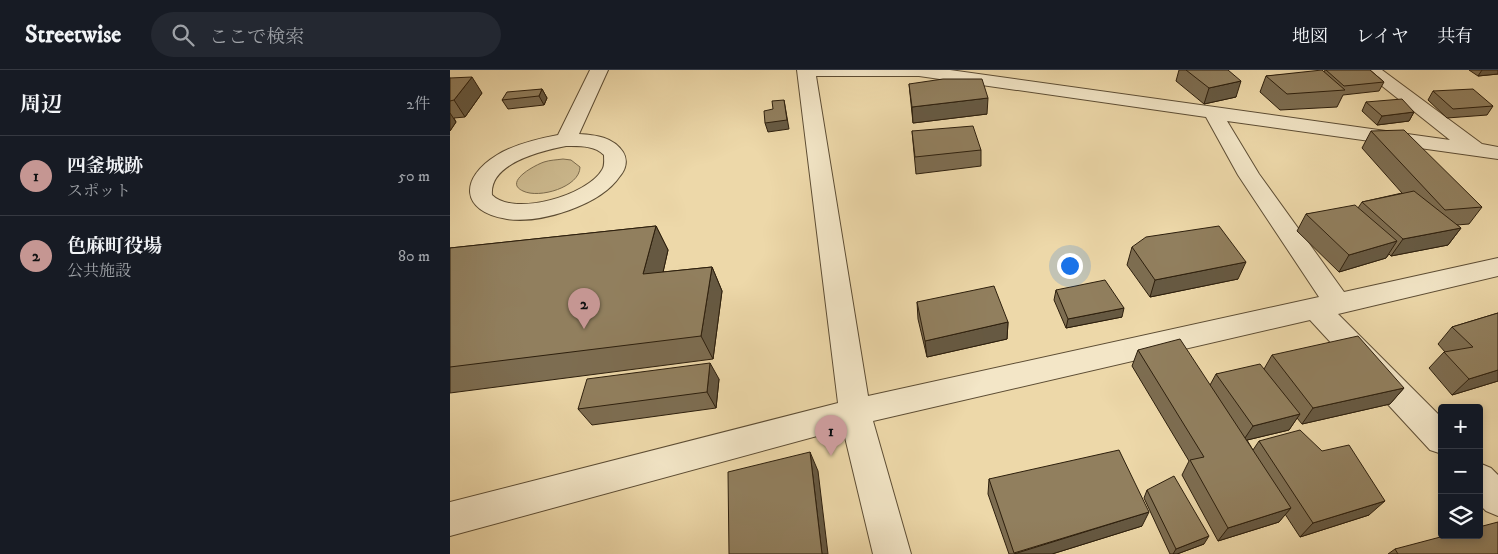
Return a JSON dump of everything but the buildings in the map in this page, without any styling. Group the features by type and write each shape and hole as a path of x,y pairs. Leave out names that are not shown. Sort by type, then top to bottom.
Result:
{"street":[{"path":"566,140 599,70"},
{"path":"1371,70 1476,150"},
{"path":"892,554 855,412 806,71 919,71 1498,153"},
{"path":"1213,113 1326,306 1438,435"},
{"path":"566,140 600,142 610,148 616,157 615,167 608,178 595,189 577,200 553,208 528,212 506,212 490,206 481,197 481,185 489,172 504,161 523,150 544,143 566,140"},
{"path":"450,519 855,412 1498,267"},
{"path":"1483,483 1498,499"}],"shaded area":[{"path":"563,159 571,160 580,167 578,174 573,180 558,190 530,193 518,187 518,179 528,170 544,162"}],"place":[{"name":"色麻町役場","path":"584,329"},
{"name":"四釜城跡","path":"831,456"}]}
